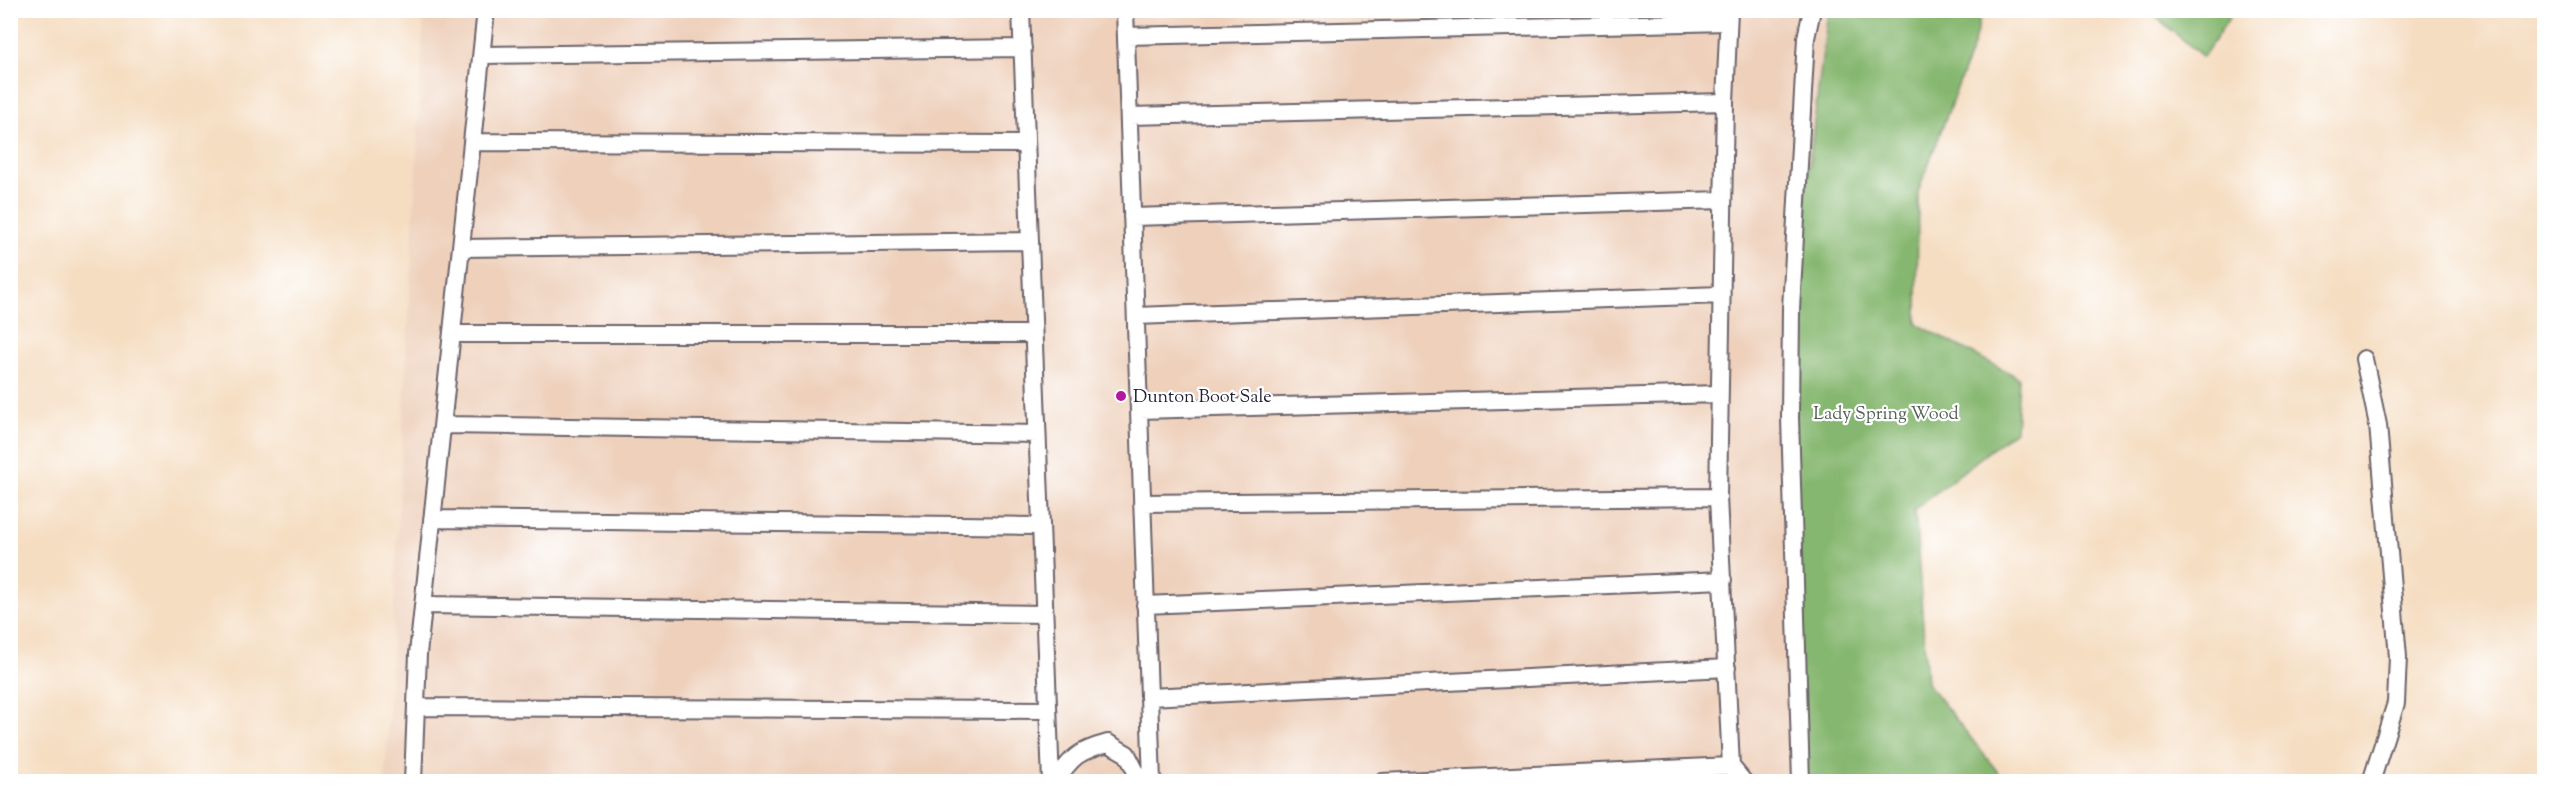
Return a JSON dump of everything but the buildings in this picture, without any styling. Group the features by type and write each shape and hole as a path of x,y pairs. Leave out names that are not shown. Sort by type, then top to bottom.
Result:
{"lane":[{"path":"412,782 417,654 483,55 486,10"},
{"path":"1021,10 1044,614 1053,782"},
{"path":"1125,10 1152,782"},
{"path":"1801,782 1790,418 1791,330 1806,38 1812,10"},
{"path":"1126,36 1729,16 1725,102 1718,497 1731,766 1744,782"},
{"path":"483,55 1023,48"},
{"path":"1129,116 1725,102"},
{"path":"473,142 1026,144"},
{"path":"1132,217 1723,200"},
{"path":"462,248 1030,241"},
{"path":"1136,316 1721,295"},
{"path":"453,334 1033,334"},
{"path":"2364,359 2378,425 2398,657 2396,703 2372,782"},
{"path":"1139,410 1719,394"},
{"path":"442,425 1037,434"},
{"path":"1142,503 1718,497"},
{"path":"432,519 1041,526"},
{"path":"1145,605 1723,580"},
{"path":"423,605 1044,614"},
{"path":"1149,697 1727,668"},
{"path":"416,707 1048,710"},
{"path":"1053,782 1066,765 1083,749 1108,743 1127,754 1141,782"},
{"path":"1382,782 1731,766"}],"shaded area":[{"name":"Dunton Boot Sale","path":"424,11 1852,11 1825,781 385,782"}],"green space":[{"name":"Lady Spring Wood","path":"1831,11 1982,11 1973,46 1918,192 1917,324 2019,378 2016,430 1915,509 1927,683 2005,781 1802,782 1791,309 1827,19"},
{"path":"2149,11 2234,11 2203,57"}],"place":[{"name":"Dunton Boot Sale","path":"1121,396"}]}
